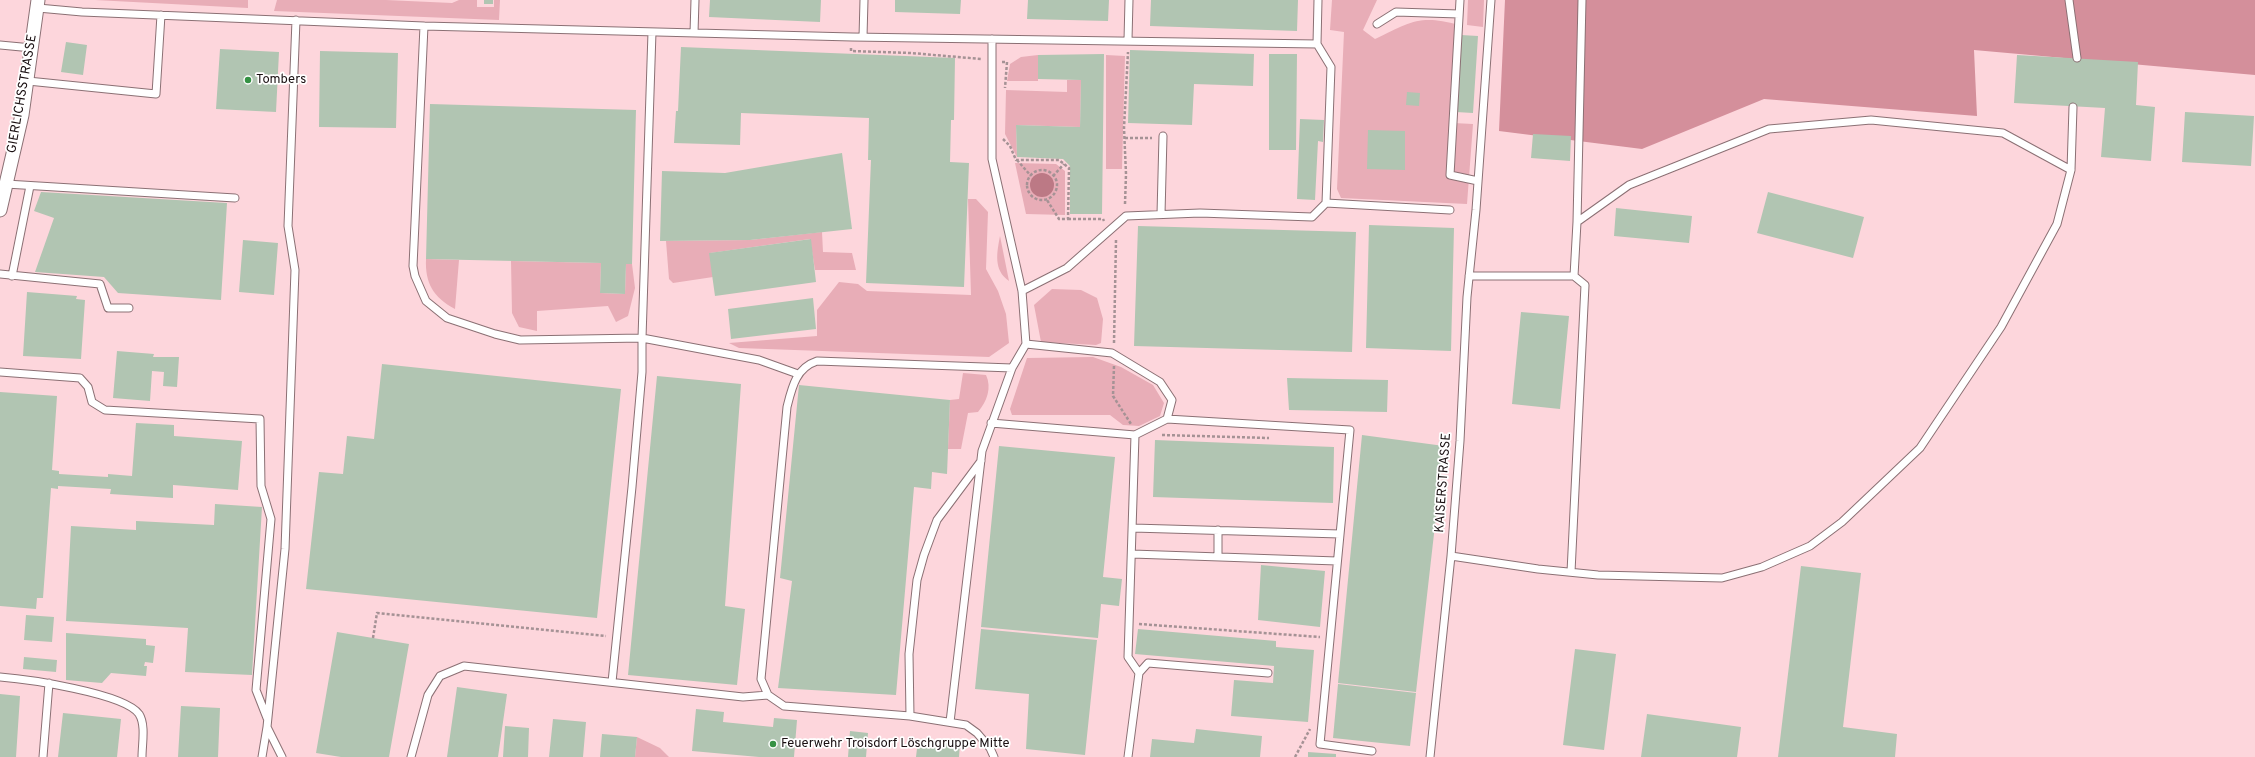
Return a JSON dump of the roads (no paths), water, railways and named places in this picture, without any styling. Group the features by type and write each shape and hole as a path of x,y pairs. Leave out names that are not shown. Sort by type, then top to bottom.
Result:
{"street":[{"name":"GIERLICHSSTRASSE","path":"0,210 28,81 38,4"}],"lane":[{"path":"694,33 695,0"},
{"path":"863,37 864,0"},
{"path":"1128,40 1130,0"},
{"path":"1022,291 1067,268 1126,216 1200,213 1312,217 1326,203 1331,67 1317,44 1318,0"},
{"path":"1460,0 1450,175 1478,181"},
{"name":"KAISERSTRASSE","path":"1430,757 1451,556 1469,276 1476,210 1491,0"},
{"path":"1574,276 1577,222 1582,0"},
{"path":"2069,0 2077,58"},
{"path":"38,4 161,15 424,26 852,37 1317,44"},
{"path":"1377,24 1396,12 1459,14"},
{"path":"28,81 156,94 161,15"},
{"path":"262,757 267,724 285,549 295,270 288,226 296,20"},
{"path":"424,26 413,266 426,300 447,318 520,340 642,338 759,360 798,374"},
{"path":"612,682 640,395 652,32"},
{"path":"950,722 981,461 991,423 1012,368 1026,344 1022,291 992,159 992,39"},
{"path":"0,45 32,48"},
{"path":"1451,556 1598,575 1722,578 1762,567 1810,546 1842,522 1920,448 2001,327 2057,224 2071,170 2074,107"},
{"path":"1577,222 1628,185 1769,129 1871,120 2003,133 2071,170"},
{"path":"1161,214 1164,136"},
{"path":"6,184 235,198"},
{"path":"12,276 30,186"},
{"path":"1326,203 1450,210"},
{"path":"0,274 100,284 108,308 129,308"},
{"path":"1469,276 1574,276 1585,285 1571,572"},
{"path":"1026,344 1112,353 1160,382 1172,400 1167,419"},
{"path":"994,757 990,748 977,733 966,725 910,716 784,706 768,695 761,679 787,407 793,384 798,374 807,365 817,361 1012,368"},
{"path":"0,372 80,378 88,387 92,402 105,410 260,419 261,486 271,519 256,690 267,724 282,757"},
{"path":"991,423 1135,436 1167,419 1350,430 1320,744 1372,751"},
{"path":"1135,436 1128,657 1139,673"},
{"path":"910,716 908,654 917,580 924,555 937,520 981,461"},
{"path":"1133,528 1340,534"},
{"path":"1218,530 1218,557"},
{"path":"1132,554 1337,561"},
{"path":"1128,757 1139,673 1148,663 1268,673"},
{"path":"411,757 428,695 440,676 464,666 743,697 768,695"},
{"path":"0,677 49,683 109,698 131,708 138,714 142,725 142,757"},
{"path":"43,757 49,683"}],"place":[{"name":"Tombers","path":"248,80"},
{"name":"Feuerwehr Troisdorf Löschgruppe Mitte","path":"773,744"}]}
